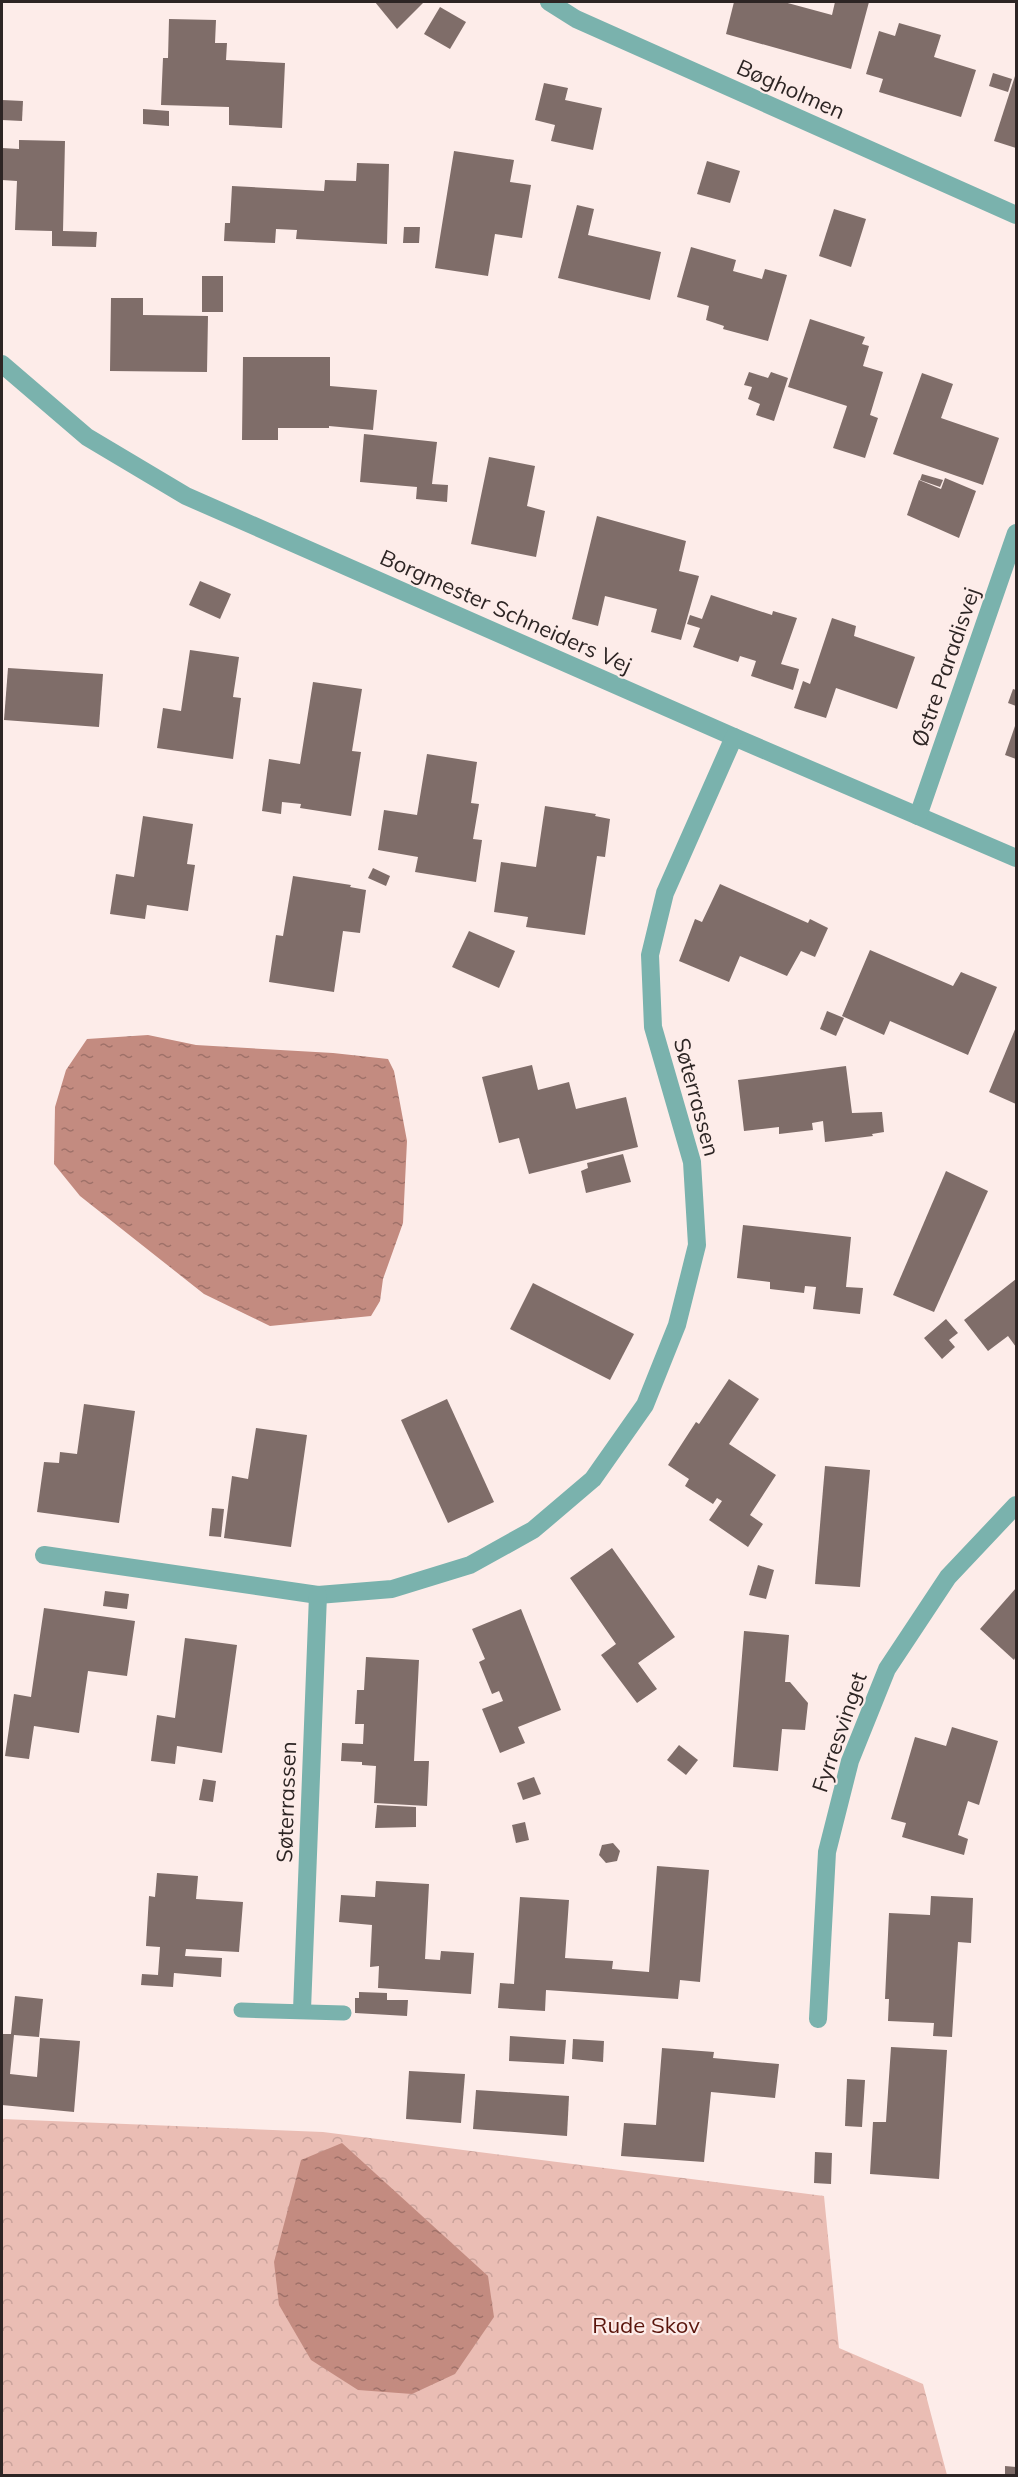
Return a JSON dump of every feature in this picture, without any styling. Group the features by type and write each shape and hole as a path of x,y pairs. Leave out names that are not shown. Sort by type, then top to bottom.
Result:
{"street":[{"name":"Bøgholmen","path":"549,2 576,20 1017,214"},
{"name":"Borgmester Schneiders Vej","path":"2,364 87,437 186,496 734,737 1017,858"},
{"name":"Østre Paradisvej","path":"918,816 1017,533"},
{"name":"Søterrassen","path":"44,1556 318,1595 392,1589 470,1565 533,1530 593,1479 645,1405 677,1325 697,1245 692,1162 653,1027 650,955 665,892 734,737"},
{"name":"Fyrresvinget","path":"818,2019 827,1852 850,1761 887,1669 948,1577 1017,1505"},
{"name":"Søterrassen","path":"302,2010 318,1595"}],"lane":[{"path":"241,2010 344,2013"}],"green space":[{"name":"Rude Skov","path":"2,2119 323,2132 824,2196 839,2348 923,2384 947,2475 2,2476"}],"water":[{"path":"148,1035 196,1045 333,1053 388,1059 394,1071 407,1141 403,1223 383,1279 380,1301 371,1316 270,1326 204,1294 80,1196 54,1164 55,1107 66,1070 87,1039"},
{"path":"342,2143 488,2276 494,2317 455,2374 412,2394 358,2390 311,2360 279,2305 274,2262 301,2160"}],"building":[{"path":"375,2 424,2 397,29"},
{"path":"734,2 784,2 832,15 835,2 869,2 851,69 726,34"},
{"path":"440,7 466,22 450,49 424,34"},
{"path":"169,19 216,20 215,43 227,43 226,60 285,63 282,128 229,125 229,107 161,105 163,58 168,58"},
{"path":"899,23 941,35 934,57 976,70 961,117 879,92 883,79 866,74 879,31 895,36"},
{"path":"993,73 1012,79 1008,92 989,86"},
{"path":"1016,73 1016,148 994,141"},
{"path":"544,83 568,88 565,100 602,108 593,150 551,141 555,125 535,120"},
{"path":"2,100 23,101 22,121 2,120"},
{"path":"143,109 169,111 169,126 143,124"},
{"path":"19,140 65,141 63,231 97,232 96,247 52,246 52,231 15,230 17,181 2,180 2,148 19,149"},
{"path":"454,151 514,160 510,182 531,185 522,238 495,234 488,276 435,268"},
{"path":"707,161 740,171 730,203 697,194"},
{"path":"357,163 389,164 387,244 296,239 297,230 276,229 275,243 224,241 225,223 230,223 232,186 324,191 325,180 356,181"},
{"path":"577,205 594,209 588,235 661,252 650,300 558,278"},
{"path":"834,209 866,219 851,267 819,256"},
{"path":"404,227 420,227 419,243 403,243"},
{"path":"691,247 736,260 733,271 762,279 765,269 787,275 768,341 723,329 724,326 706,320 709,306 677,297"},
{"path":"202,276 223,276 223,312 202,312"},
{"path":"111,298 143,298 143,315 208,316 207,372 110,371"},
{"path":"810,319 865,337 862,344 869,346 863,366 883,372 870,415 878,418 865,458 833,448 847,406 788,387"},
{"path":"243,357 330,357 330,386 377,390 373,430 329,426 329,428 278,428 278,440 242,440"},
{"path":"749,372 768,378 771,372 788,378 774,421 756,415 760,404 748,399 752,387 744,385"},
{"path":"922,373 953,384 941,418 999,438 983,485 893,454"},
{"path":"364,434 437,442 432,484 448,485 447,502 416,499 417,487 360,482"},
{"path":"489,457 535,466 527,506 545,511 536,557 471,544"},
{"path":"922,474 943,480 940,487 920,480"},
{"path":"945,478 976,491 959,538 907,515 919,480 941,489"},
{"path":"597,516 686,541 679,571 699,576 681,640 651,632 657,609 605,596 598,626 572,619"},
{"path":"200,581 231,594 220,619 189,605"},
{"path":"711,595 772,615 773,611 797,618 781,664 799,669 793,690 751,676 756,661 740,656 738,662 693,647 700,628 687,624 690,615 702,619"},
{"path":"832,618 856,626 854,636 915,657 897,709 836,688 826,718 794,708 803,681 810,684"},
{"path":"190,650 239,657 233,697 241,698 233,759 157,748 163,708 181,711"},
{"path":"8,668 103,674 99,727 4,720"},
{"path":"313,682 362,689 352,751 361,752 351,816 300,808 301,804 282,802 281,814 262,811 269,759 300,764"},
{"path":"1013,689 1016,690 1016,706 1008,703"},
{"path":"1016,723 1016,759 1005,755"},
{"path":"427,754 477,762 471,803 479,804 473,839 482,840 476,882 415,872 418,857 378,850 384,810 417,815"},
{"path":"545,806 596,814 595,816 610,819 605,857 597,856 585,935 526,927 528,917 494,912 501,862 536,867"},
{"path":"143,816 193,824 187,864 195,865 188,911 147,905 145,919 110,914 116,874 134,877"},
{"path":"373,868 390,876 386,886 368,878"},
{"path":"293,876 351,885 350,887 366,890 360,933 343,931 334,992 269,982 276,935 283,936"},
{"path":"720,884 808,923 810,919 828,928 815,957 801,951 787,976 740,956 729,982 679,961 695,919 702,922"},
{"path":"469,931 515,951 499,988 452,967"},
{"path":"870,950 953,986 961,972 997,987 968,1055 890,1021 884,1035 842,1016"},
{"path":"827,1011 844,1018 836,1036 820,1029"},
{"path":"1016,1027 1016,1104 989,1092"},
{"path":"532,1065 538,1090 569,1082 576,1109 626,1097 638,1147 529,1174 519,1138 499,1143 482,1077"},
{"path":"846,1066 852,1113 882,1112 884,1132 872,1134 873,1136 825,1142 823,1121 812,1123 813,1130 779,1134 779,1127 744,1131 738,1080"},
{"path":"623,1154 631,1182 586,1193 581,1171 588,1168 587,1163"},
{"path":"946,1171 988,1191 934,1312 893,1295"},
{"path":"743,1225 851,1237 846,1287 863,1288 860,1314 813,1309 816,1287 805,1286 804,1293 770,1289 770,1282 737,1278"},
{"path":"1016,1279 1016,1347 1008,1336 988,1351 964,1320"},
{"path":"533,1283 634,1334 610,1380 510,1329"},
{"path":"946,1319 958,1333 949,1340 955,1347 942,1359 924,1338"},
{"path":"729,1379 759,1399 729,1444 776,1475 750,1515 763,1524 748,1547 709,1520 722,1501 717,1498 713,1504 685,1486 689,1479 668,1465 696,1422 699,1424"},
{"path":"447,1399 494,1502 448,1523 401,1420"},
{"path":"84,1404 135,1411 119,1523 37,1512 44,1462 59,1463 60,1452 77,1454"},
{"path":"256,1428 307,1435 291,1547 224,1538 232,1476 248,1479"},
{"path":"825,1466 870,1470 860,1587 815,1584"},
{"path":"212,1508 224,1509 221,1537 209,1536"},
{"path":"612,1548 675,1637 638,1663 657,1689 637,1703 601,1655 616,1644 570,1578"},
{"path":"758,1565 774,1570 766,1599 749,1595"},
{"path":"1016,1588 1016,1656 1014,1660 980,1629"},
{"path":"105,1591 129,1594 127,1609 103,1606"},
{"path":"44,1608 135,1621 127,1676 88,1671 79,1733 34,1726 29,1759 5,1756 14,1694 31,1697"},
{"path":"521,1609 561,1710 518,1727 525,1743 500,1753 482,1709 503,1701 499,1691 492,1694 479,1662 485,1659 472,1629"},
{"path":"744,1631 789,1635 785,1682 790,1682 808,1703 805,1730 782,1729 778,1771 733,1767"},
{"path":"185,1638 237,1645 222,1753 177,1746 175,1764 151,1761 157,1715 175,1718"},
{"path":"366,1657 419,1660 414,1761 429,1761 427,1806 374,1803 376,1766 362,1765 362,1762 341,1761 342,1743 363,1744 364,1724 355,1724 357,1690 364,1690"},
{"path":"952,1727 998,1741 979,1805 968,1801 958,1835 968,1839 964,1855 902,1837 906,1823 891,1819 915,1737 946,1746"},
{"path":"679,1745 698,1760 686,1775 667,1760"},
{"path":"534,1777 541,1794 523,1800 517,1783"},
{"path":"203,1779 216,1781 213,1802 199,1800"},
{"path":"377,1805 416,1807 416,1827 375,1828"},
{"path":"525,1822 529,1840 516,1843 512,1825"},
{"path":"613,1843 620,1851 617,1861 606,1863 599,1855 602,1845"},
{"path":"657,1866 709,1870 700,1982 680,1980 678,1999 546,1990 545,2011 498,2008 500,1983 514,1984 520,1897 569,1900 565,1958 613,1961 612,1969 649,1972"},
{"path":"157,1873 198,1876 196,1899 243,1902 239,1952 186,1949 185,1956 222,1958 221,1977 174,1973 173,1987 141,1985 142,1974 158,1975 160,1947 146,1946 149,1896 155,1897"},
{"path":"376,1881 429,1884 425,1959 440,1960 441,1951 474,1953 471,1994 378,1988 379,1966 370,1967 372,1925 339,1922 341,1895 375,1897"},
{"path":"931,1896 973,1898 971,1943 958,1942 952,2037 933,2036 934,2023 888,2021 889,1999 885,1999 889,1913 930,1915"},
{"path":"359,1992 387,1993 387,2000 408,2000 407,2016 355,2013 355,1998 359,1998"},
{"path":"15,1996 43,1999 39,2037 14,2035 10,2074 37,2077 40,2038 80,2041 74,2112 2,2105 2,2034 11,2034"},
{"path":"510,2036 566,2040 564,2064 509,2061"},
{"path":"573,2039 604,2041 603,2062 572,2059"},
{"path":"891,2047 947,2050 939,2179 870,2174 873,2122 886,2122"},
{"path":"662,2048 714,2052 713,2058 779,2064 775,2098 711,2092 704,2162 621,2156 624,2123 656,2125"},
{"path":"409,2071 465,2074 461,2123 406,2119"},
{"path":"847,2079 865,2080 862,2127 845,2126"},
{"path":"476,2090 569,2096 567,2136 473,2129"},
{"path":"815,2152 832,2153 831,2184 814,2183"},
{"path":"1005,2466 1016,2467 1016,2476 1005,2476"}]}
